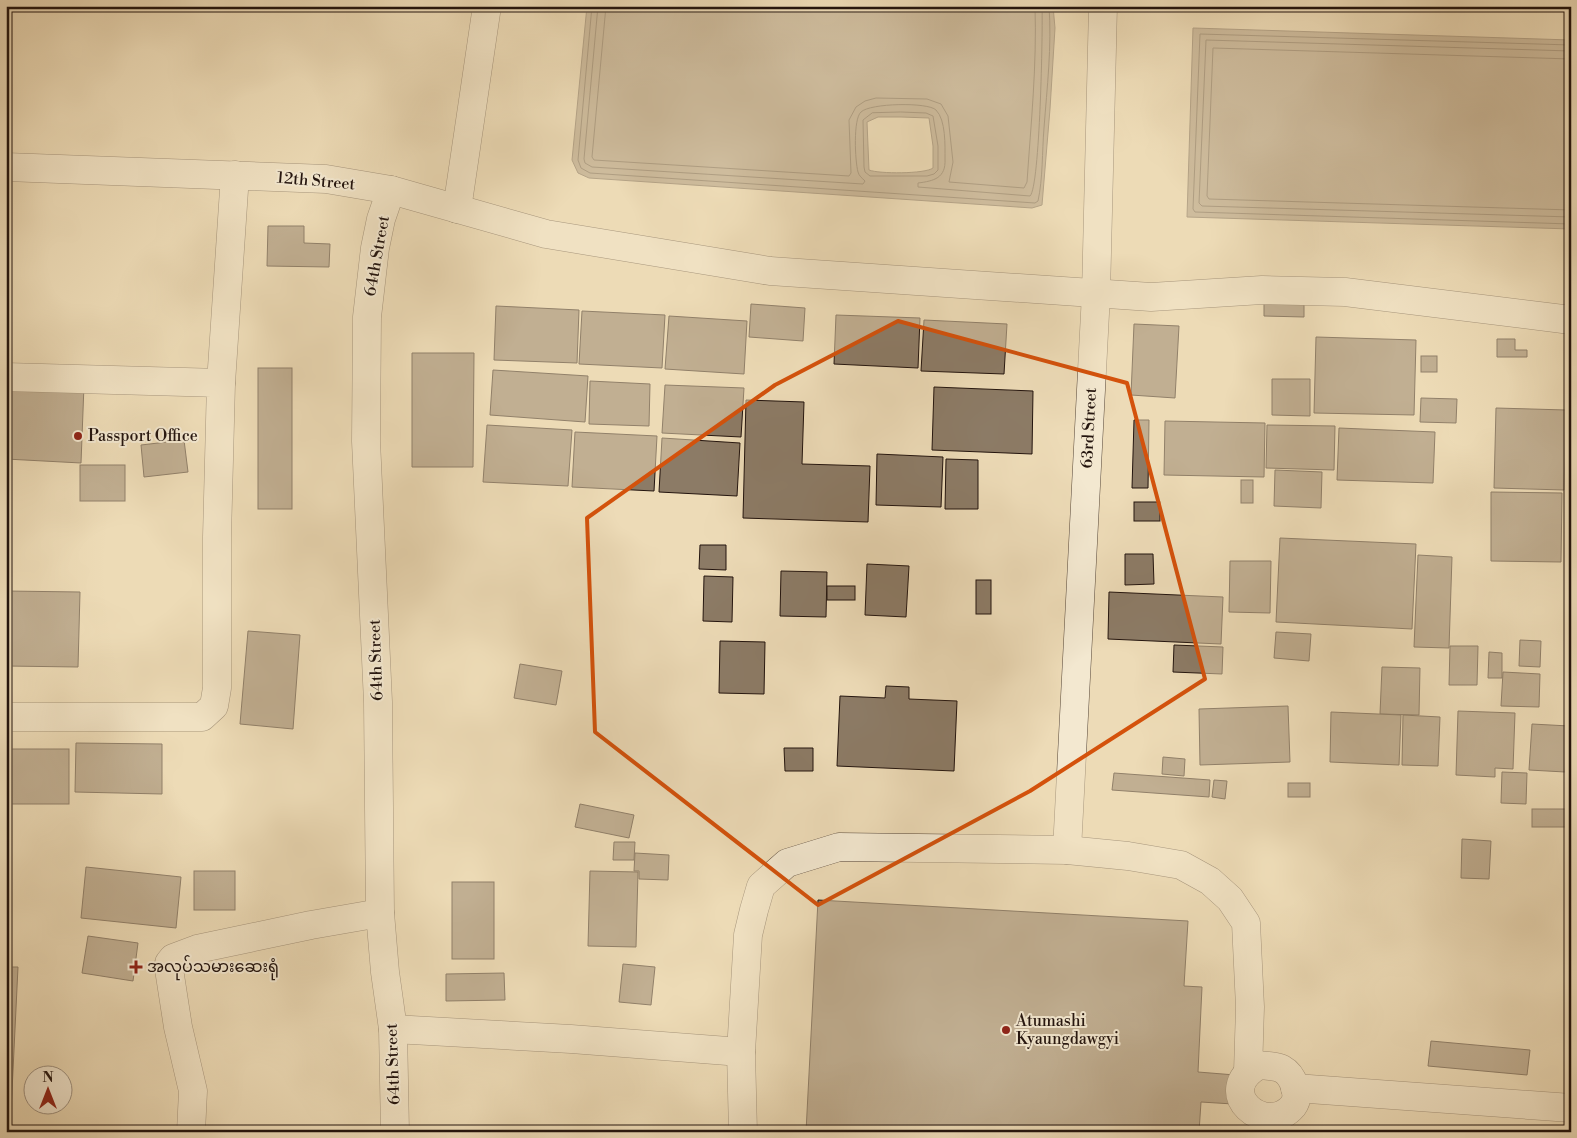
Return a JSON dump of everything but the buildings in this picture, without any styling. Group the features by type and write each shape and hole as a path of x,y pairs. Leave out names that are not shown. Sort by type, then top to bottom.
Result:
{"street":[{"path":"457,209 487,6"},
{"name":"63rd Street","path":"1067,850 1096,294 1103,6"},
{"name":"12th Street","path":"6,167 326,179 391,190 546,234 770,271 1152,297 1262,290 1345,292 1571,320"},
{"path":"6,717 202,717 214,706 217,688 217,527 221,383 235,175"},
{"name":"64th Street","path":"391,190 381,219 377,239 367,317 366,441 378,702 380,913 385,972 393,1028 395,1132"},
{"path":"6,377 221,383"},
{"path":"743,1132 741,1052 748,935 761,886 788,863 839,847 1067,850 1128,856 1181,865 1210,881 1230,899 1246,923 1250,1007 1248,1072"},
{"path":"191,1132 193,1091 178,1027 169,969 173,958 197,949 311,925 380,913"},
{"path":"393,1028 741,1052"},
{"path":"1259,1065 1281,1068 1290,1076 1295,1088 1295,1103 1289,1112 1276,1119 1258,1118 1244,1120 1240,1091 1242,1079 1248,1072 1259,1065"},
{"path":"1295,1088 1571,1108"}],"highlighted area":[{"path":"898,321 1127,383 1205,679 1030,791 818,905 595,732 587,518 775,385"}],"water":[{"path":"587,6 1053,6 1055,28 1042,205 1032,208 589,178 578,173 572,160","holes":["878,117 929,118 933,146 933,168 902,173 869,170 867,122"]},
{"path":"1193,28 1571,40 1571,229 1187,217"}],"place":[{"name":"Passport Office","path":"78,436"},
{"name":"အလုပ်သမားဆေးရုံ","path":"136,967"},
{"name":"Atumashi Kyaungdawgyi","path":"1006,1030"}]}
